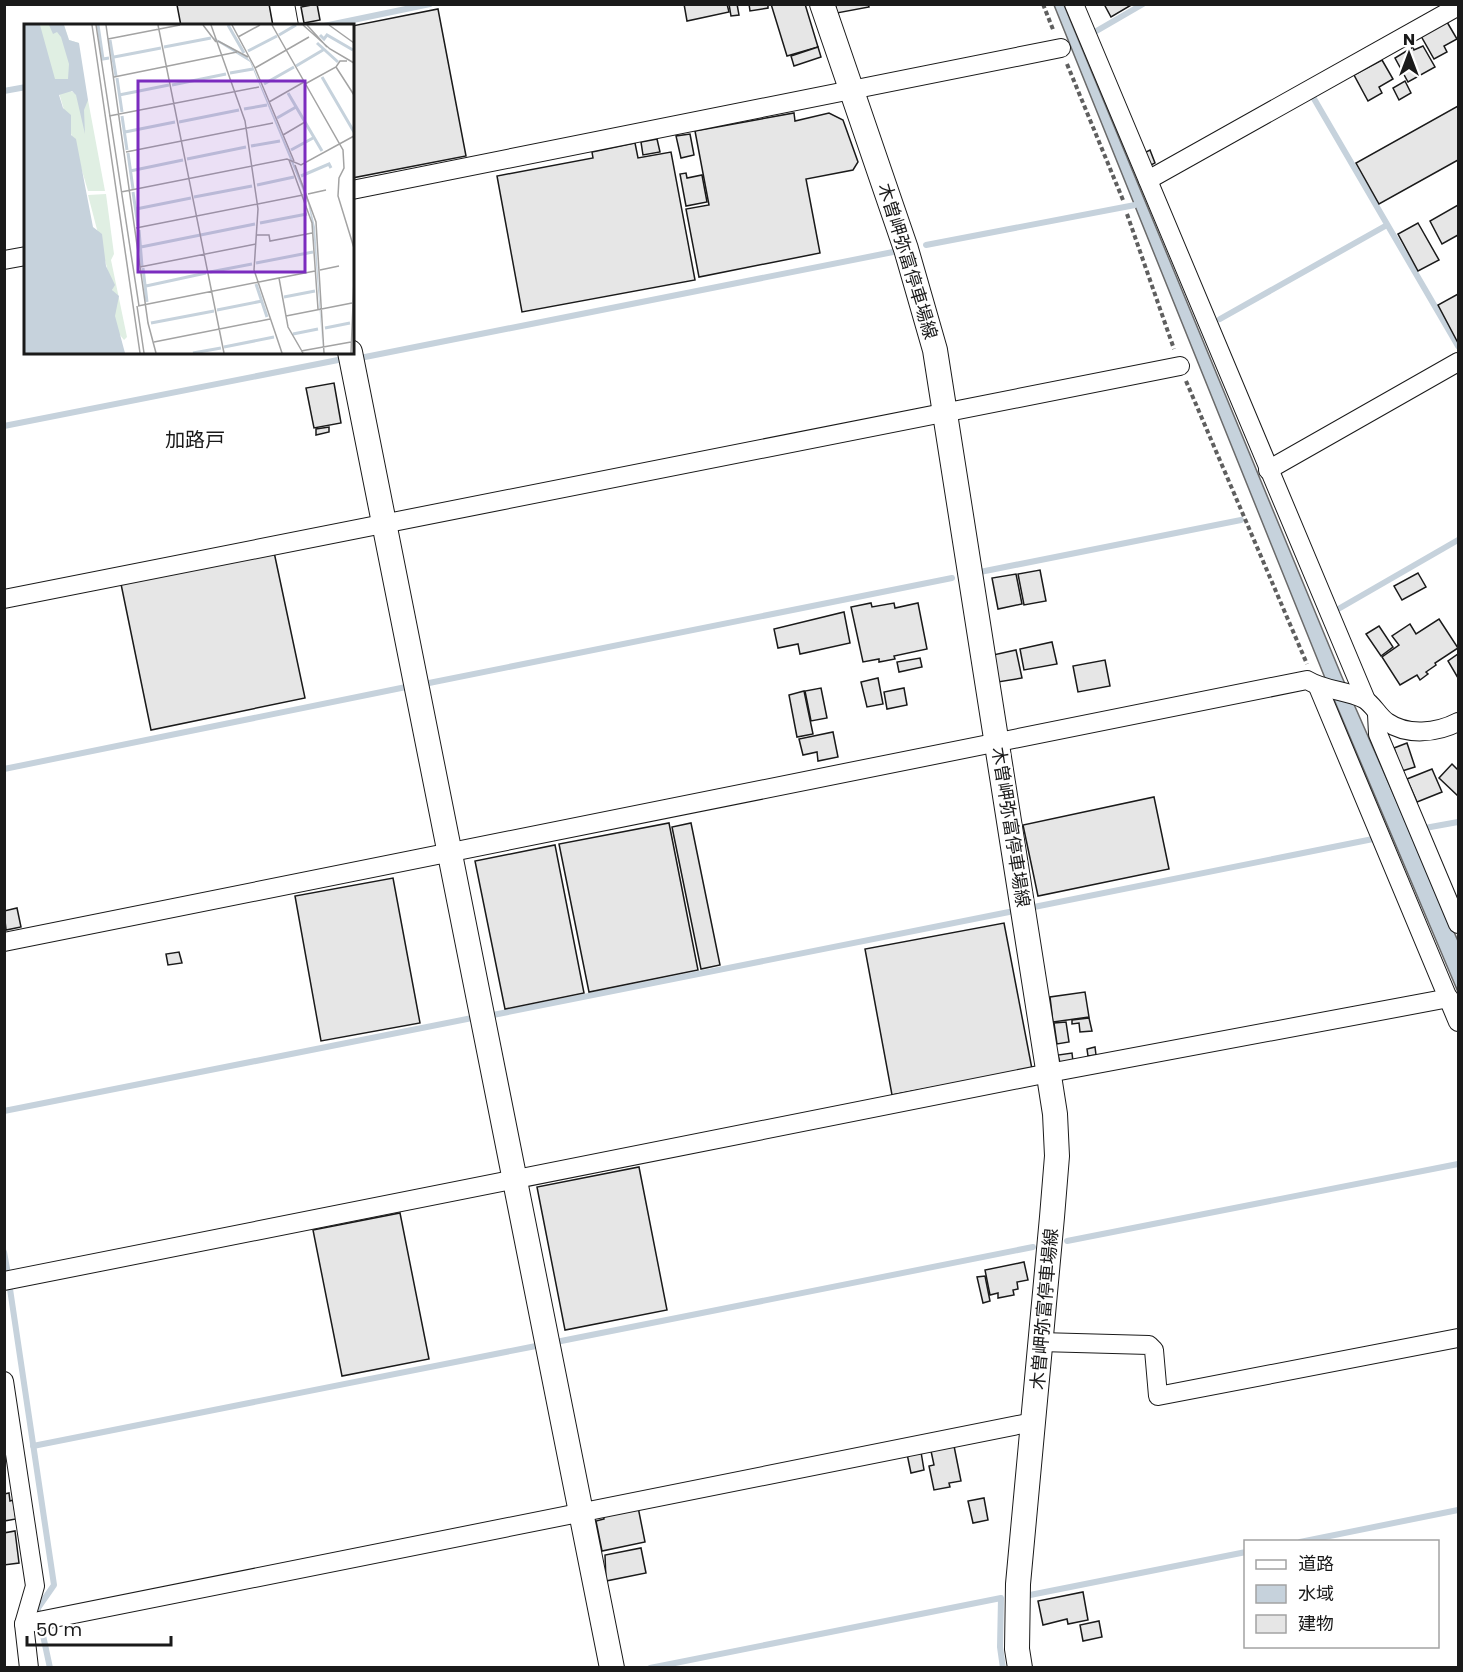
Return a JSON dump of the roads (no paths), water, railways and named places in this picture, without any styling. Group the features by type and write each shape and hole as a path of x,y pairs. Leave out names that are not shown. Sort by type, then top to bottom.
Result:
{"main road":[{"path":"282,4 286,24"},
{"name":"木曽岬弥富停車場線","path":"822,4 922,299 935,350 1055,1114 1057,1156 1018,1584 1017,1648 1020,1668"},
{"path":"350,354 612,1668"}],"street":[{"path":"1074,4 1458,924"},
{"path":"1148,180 1455,9"},
{"path":"354,190 1060,48"},
{"path":"4,260 24,255"},
{"path":"1268,470 1458,362"},
{"path":"4,599 943,411 1180,366"},
{"path":"1313,683 1379,837 1452,995 1458,1022"},
{"path":"4,942 998,743 1313,683 1367,704 1388,723 1408,730 1430,731 1458,722"},
{"path":"4,1281 1452,995"},
{"path":"1040,1342 1149,1345 1154,1350 1158,1395 1458,1338"},
{"path":"4,1381 35,1586 24,1624 29,1668"},
{"path":"24,1624 1033,1422"}],"water":[{"path":"1054,5 1064,5 1342,677 1458,941 1458,992 1327,683"}],"waterway":[{"path":"334,24 430,4"},
{"path":"1093,33 1143,4"},
{"path":"4,91 24,87"},
{"path":"1313,97 1458,346"},
{"path":"926,245 1135,205"},
{"path":"1220,319 1387,225"},
{"path":"360,358 893,252"},
{"path":"4,426 338,360"},
{"path":"980,572 1241,520"},
{"path":"1340,608 1458,540"},
{"path":"429,683 952,578"},
{"path":"4,769 406,687"},
{"path":"1425,828 1458,822"},
{"path":"1034,907 1373,839"},
{"path":"493,1015 1009,912"},
{"path":"4,1111 472,1018"},
{"path":"1067,1241 1458,1164"},
{"path":"551,1343 1033,1247"},
{"path":"4,1252 8,1274"},
{"path":"10,1289 54,1585 38,1608 38,1615"},
{"path":"33,1446 541,1345"},
{"path":"1310,1540 1458,1510"},
{"path":"1030,1595 1244,1552"},
{"path":"650,1668 1001,1598 1000,1647 1003,1668"},
{"path":"41,1626 50,1668"}],"district":[{"name":"加路戸","path":"195,440"}]}
